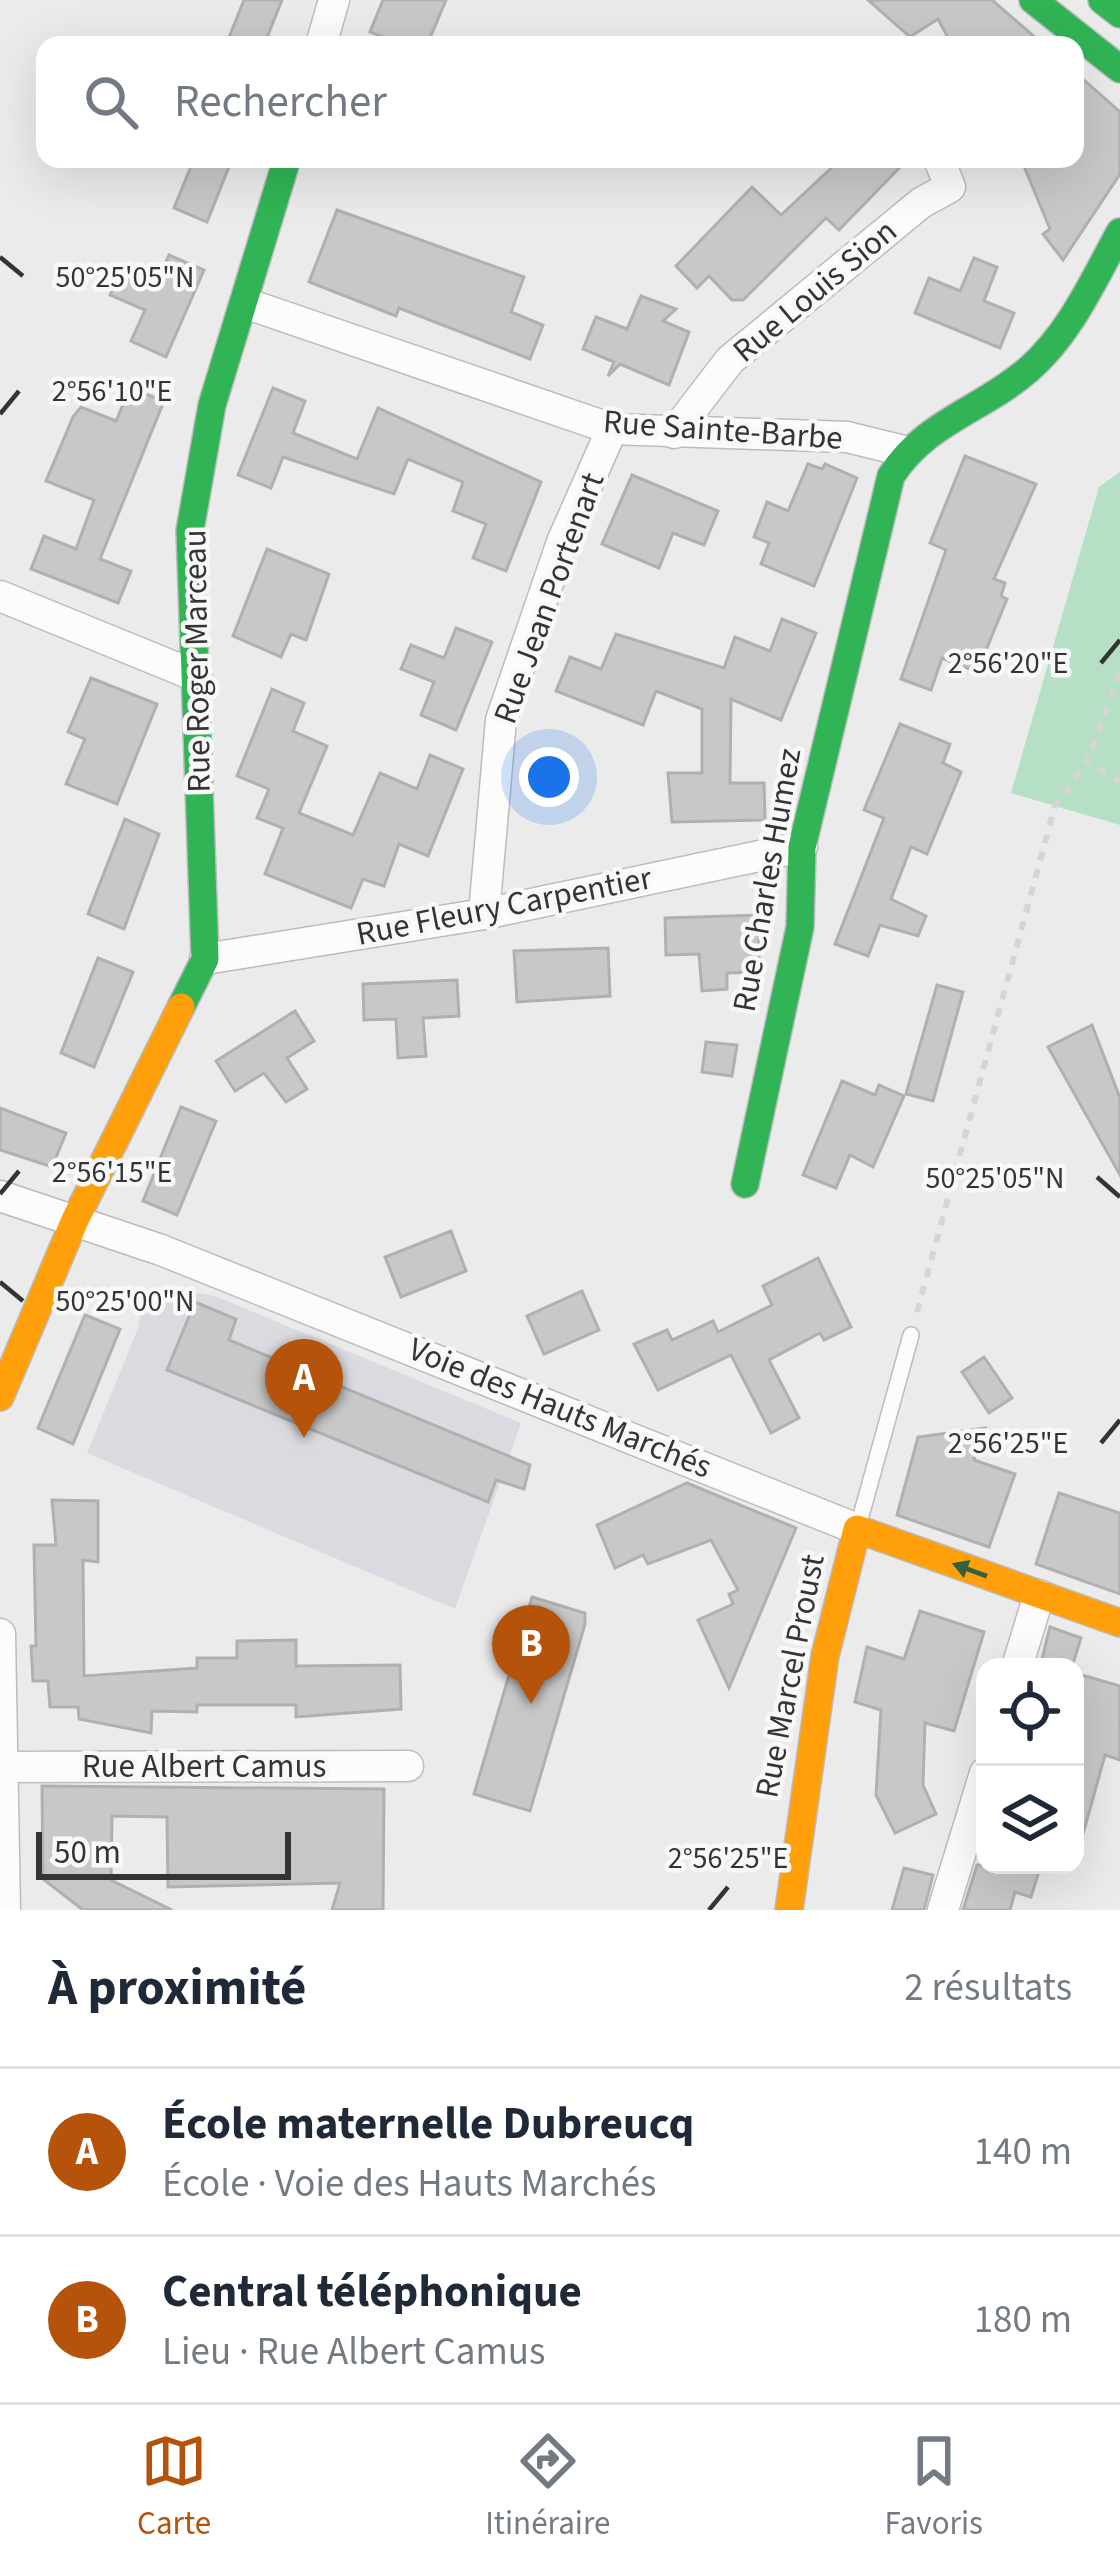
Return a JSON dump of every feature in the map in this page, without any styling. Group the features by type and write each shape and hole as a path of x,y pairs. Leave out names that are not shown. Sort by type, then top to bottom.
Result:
{"street":[{"path":"324,36 334,0"},
{"path":"1033,0 1078,36"},
{"path":"1084,40 1120,69"},
{"name":"Rue Roger Marceau","path":"205,959 190,530 212,405 284,168"},
{"name":"Rue Louis Sion","path":"674,434 730,360 921,203 950,187 943,168"},
{"path":"904,451 936,424 1028,370 1062,333 1120,232"},
{"name":"Rue Sainte-Barbe","path":"245,303 613,429 847,437 904,451"},
{"name":"Rue Jean Portenart","path":"484,914 501,720 562,542 613,429"},
{"name":"Rue Charles Humez","path":"745,1184 800,927 802,847 891,476 904,451"},
{"path":"0,596 196,676"},
{"name":"Rue Fleury Carpentier","path":"205,959 484,914 802,847"},
{"path":"0,1397 75,1220 205,959"},
{"name":"Voie des Hauts Marchés","path":"0,1196 75,1220 857,1528 1120,1623"},
{"name":"Rue Marcel Proust","path":"789,1910 825,1656 857,1528"},
{"path":"1020,1658 1039,1595"},
{"path":"0,1634 5,1910"},
{"name":"Rue Albert Camus","path":"1,1767 408,1766"},
{"path":"944,1910 976,1803"}],"lane":[{"path":"1109,11 1120,52"},
{"path":"857,1528 911,1335"}],"path":[{"path":"911,1335 1055,806 1087,762 1120,673"},
{"path":"1087,762 1120,782"}],"shaded area":[{"path":"184,1291 215,1296 521,1423 455,1609 87,1453 139,1326 141,1302"}],"green space":[{"path":"1120,472 1120,825 1011,793 1099,487"}],"building":[{"path":"244,0 282,0 268,36 230,36"},
{"path":"383,0 446,0 431,36 370,32"},
{"path":"868,0 992,0 1034,36 947,36 938,19 909,36"},
{"path":"1084,80 1120,112 1120,174 1063,260 1043,234 1050,229 1025,168 1084,168"},
{"path":"190,168 228,168 207,222 174,208"},
{"path":"831,168 899,168 839,230 826,218 743,300 732,300 709,276 697,288 676,266 752,187 781,215"},
{"path":"337,210 524,277 511,312 543,325 530,359 399,308 396,316 309,282"},
{"path":"169,255 204,270 166,357 131,341 145,310 110,295 120,271 156,284"},
{"path":"974,258 997,267 984,301 1014,313 1000,348 915,313 929,278 960,291"},
{"path":"641,296 676,309 663,321 689,332 669,385 620,364 608,376 614,362 583,349 596,317 627,329"},
{"path":"130,388 164,401 100,559 131,571 118,603 31,569 44,536 76,549 94,500 46,481 73,417 81,407 116,421"},
{"path":"273,388 305,401 293,433 357,459 378,408 541,482 506,571 473,558 486,524 453,511 463,482 408,459 394,494 283,457 271,488 238,475"},
{"path":"965,456 1036,484 994,579 1005,583 1001,596 1007,599 977,672 942,658 931,690 901,679 946,550 930,543"},
{"path":"808,464 822,469 825,464 857,478 814,586 761,564 769,543 754,537 767,502 788,511"},
{"path":"632,475 718,511 704,545 673,533 659,568 602,544"},
{"path":"267,549 329,574 306,640 291,634 281,657 233,636"},
{"path":"782,619 816,633 781,720 731,699 730,783 764,783 765,820 672,822 668,773 702,773 702,709 656,691 643,725 556,691 570,657 601,669 616,634 724,668 735,637 770,651"},
{"path":"456,628 492,642 456,730 421,715 434,682 401,669 411,645 444,658"},
{"path":"91,678 157,704 117,804 66,784 85,739 68,732"},
{"path":"272,689 304,703 293,731 327,746 299,813 353,835 380,773 417,789 430,755 463,769 428,856 399,844 384,886 363,879 351,908 265,874 283,828 257,818 269,789 237,776"},
{"path":"900,724 950,744 943,763 961,772 927,854 911,847 891,899 926,916 918,936 880,925 868,956 835,944 884,818 864,810"},
{"path":"125,819 159,834 124,929 88,914"},
{"path":"759,915 759,972 727,973 727,989 702,991 699,954 666,955 665,918"},
{"path":"608,948 610,996 517,1002 514,951"},
{"path":"98,958 133,972 94,1067 61,1053"},
{"path":"457,980 459,1016 423,1018 426,1056 398,1058 396,1019 364,1020 363,984"},
{"path":"937,985 963,992 933,1101 906,1094"},
{"path":"295,1011 314,1041 287,1058 307,1089 286,1102 264,1073 235,1091 216,1061"},
{"path":"1092,1025 1120,1098 1120,1175 1048,1047"},
{"path":"706,1042 737,1045 732,1076 702,1072"},
{"path":"842,1081 875,1095 879,1085 904,1096 873,1167 850,1155 836,1188 803,1175"},
{"path":"181,1107 216,1121 177,1215 143,1201"},
{"path":"0,1108 66,1133 52,1167 0,1150"},
{"path":"451,1231 466,1271 401,1297 385,1257"},
{"path":"818,1258 851,1327 824,1340 820,1333 769,1360 799,1418 771,1433 731,1355 658,1390 634,1344 667,1330 672,1340 713,1321 718,1332 772,1305 763,1286"},
{"path":"582,1291 599,1330 544,1354 527,1316"},
{"path":"195,1302 236,1319 229,1340 530,1465 524,1489 496,1480 488,1502 167,1370"},
{"path":"85,1315 120,1329 73,1444 38,1428"},
{"path":"984,1357 1012,1398 989,1413 962,1372"},
{"path":"985,1428 974,1460 1015,1474 989,1547 897,1515 918,1437"},
{"path":"687,1483 796,1528 729,1688 698,1620 733,1604 729,1594 738,1590 711,1540 648,1564 643,1555 615,1568 597,1525"},
{"path":"1059,1493 1120,1513 1120,1594 1036,1564"},
{"path":"52,1500 98,1501 98,1562 83,1560 84,1676 197,1668 197,1658 237,1658 237,1641 296,1640 296,1666 400,1665 401,1709 296,1717 296,1705 197,1705 197,1712 152,1711 151,1733 79,1719 78,1707 50,1707 48,1681 33,1681 31,1646 36,1646 34,1545 56,1545"},
{"path":"532,1597 585,1613 585,1624 530,1811 474,1794"},
{"path":"920,1611 984,1632 954,1731 925,1723 923,1785 936,1814 895,1833 876,1795 881,1710 855,1702 867,1647 904,1659"},
{"path":"1050,1627 1081,1638 1075,1658 1042,1658"},
{"path":"1084,1676 1120,1686 1120,1760 1105,1755 1084,1830"},
{"path":"42,1786 384,1789 383,1910 332,1910 340,1883 168,1887 167,1817 112,1816 111,1880 172,1910 83,1910 43,1879"},
{"path":"904,1868 933,1875 924,1910 892,1910"},
{"path":"976,1868 976,1874 1038,1874 1031,1897 1015,1892 1010,1910 963,1910"}],"traffic: fast":[{"path":"1033,0 1078,36"},
{"path":"1102,0 1120,14"},
{"path":"1084,40 1120,69"},
{"path":"181,1007 205,959 190,530 212,405 284,168"},
{"path":"745,1184 800,927 802,847 891,476 920,442 1010,384 1043,356 1080,305 1120,232"}],"traffic: slow":[{"path":"0,1397 75,1220 181,1007"},
{"path":"789,1910 825,1656 857,1529 1120,1623"}],"place":[{"name":"École maternelle Dubreucq","path":"304,1438"},
{"name":"Central téléphonique","path":"531,1704"}]}
